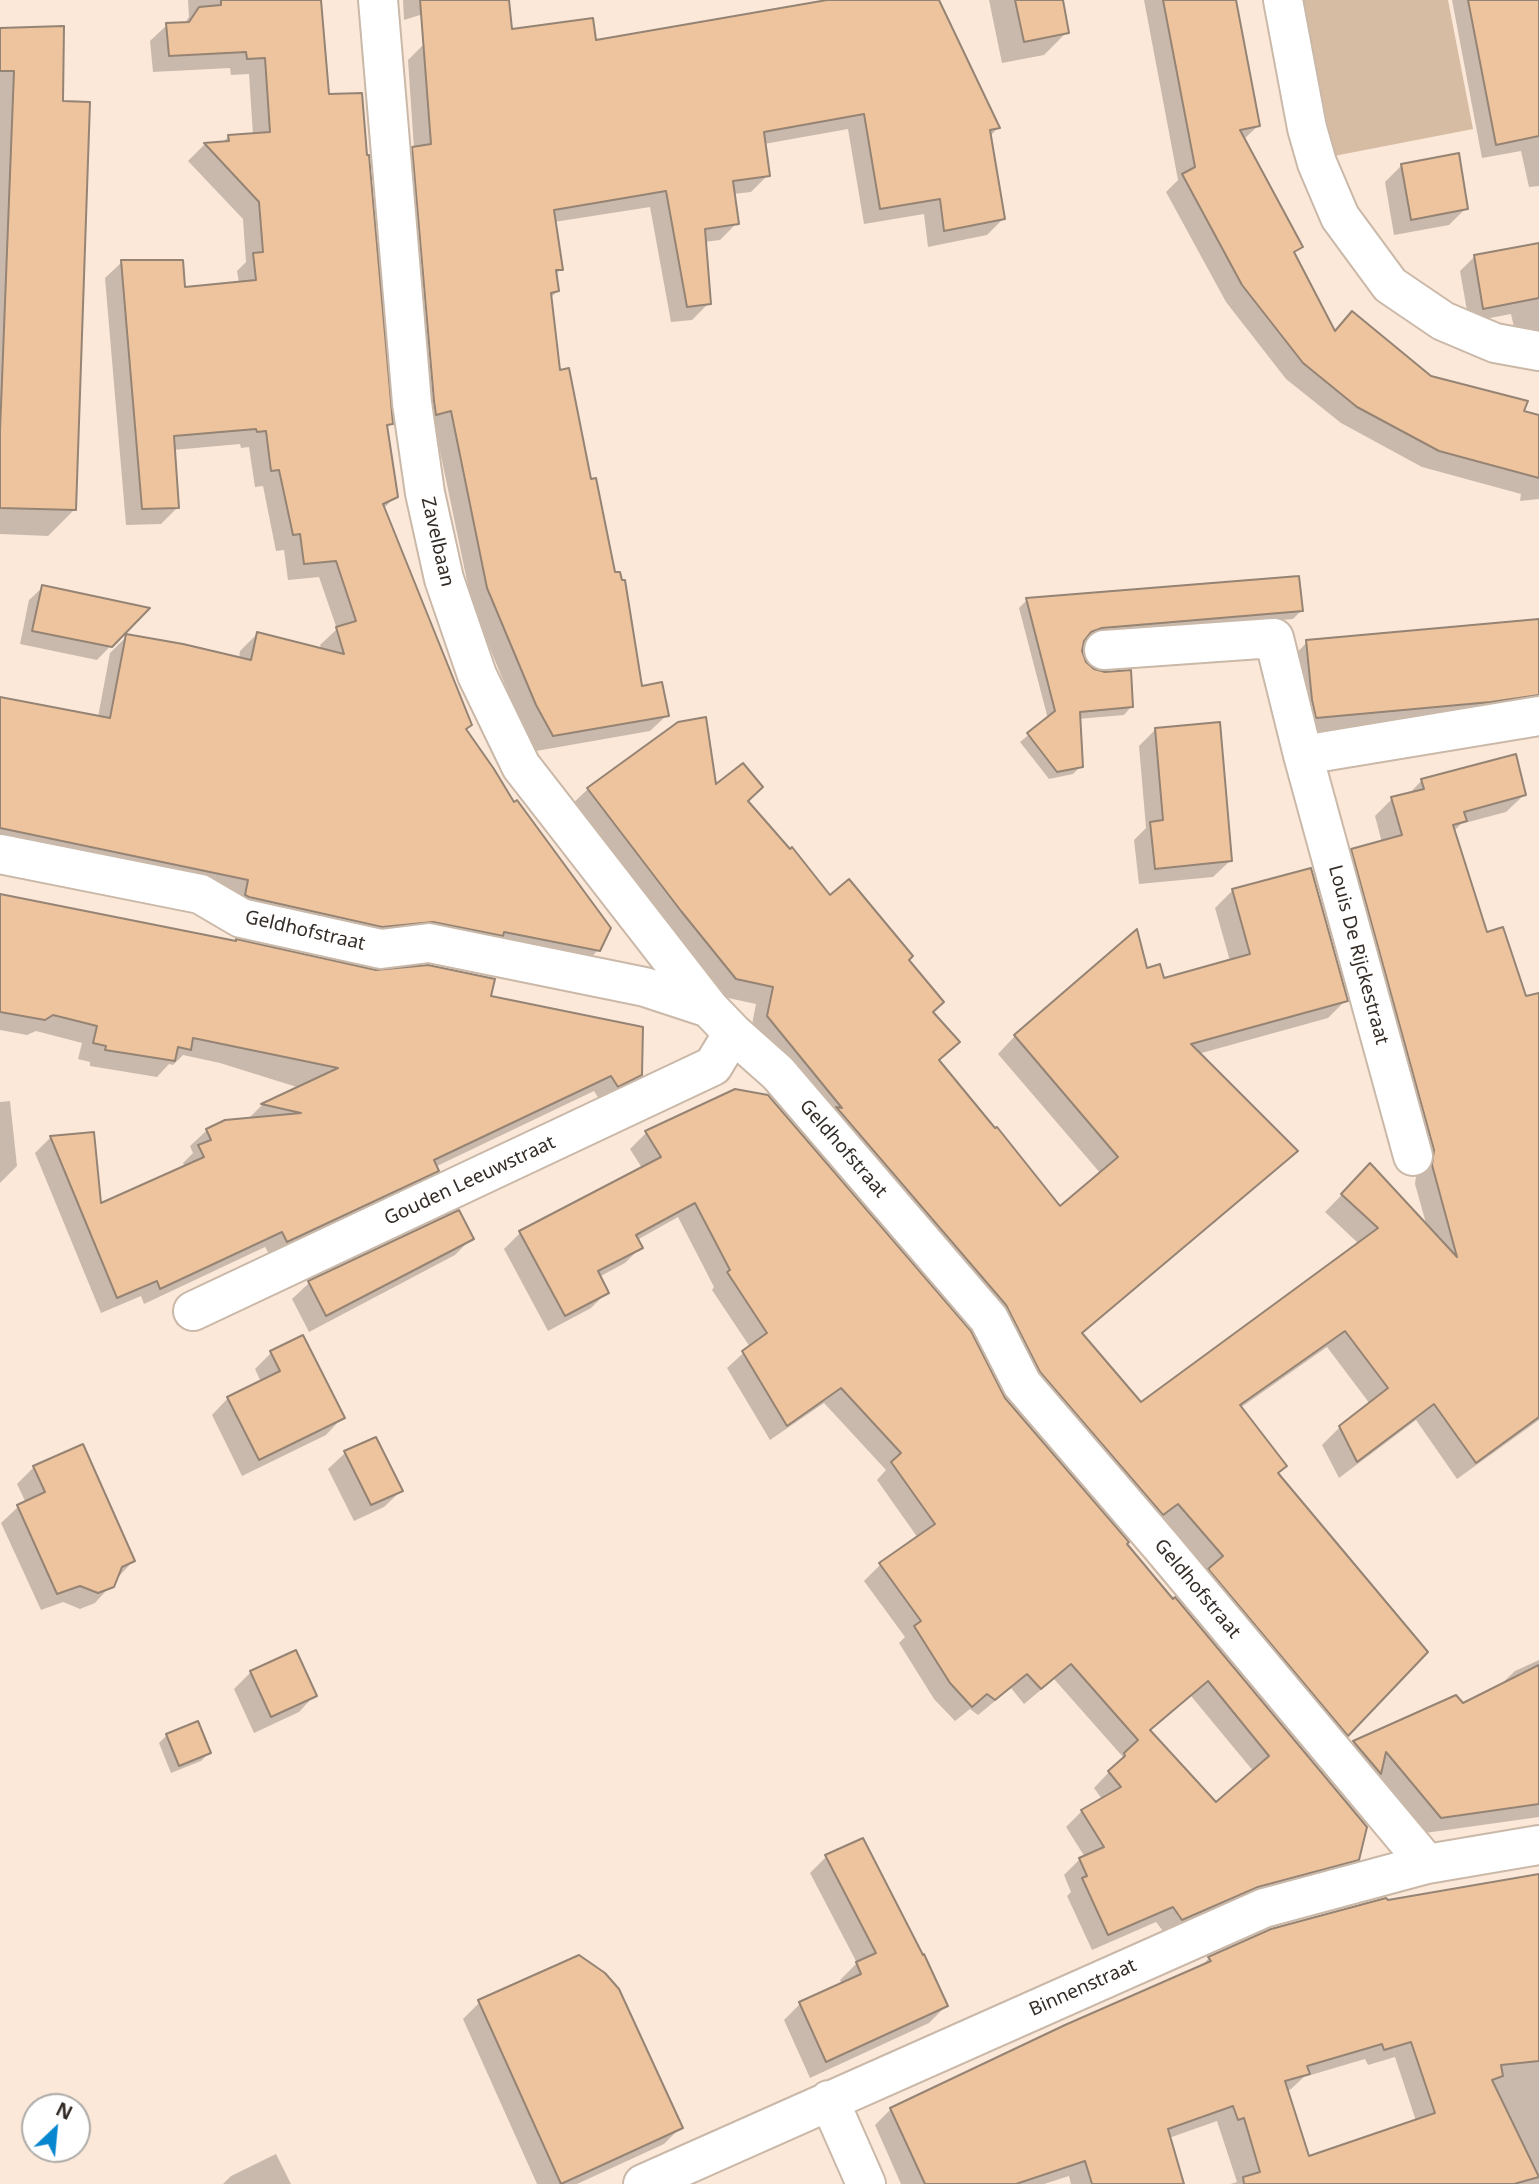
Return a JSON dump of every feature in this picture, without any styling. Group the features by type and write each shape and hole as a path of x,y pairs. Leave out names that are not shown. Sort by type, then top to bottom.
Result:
{"street":[{"name":"Zavelbaan","path":"379,0 412,403 425,493 444,579 477,675 521,766 721,1021"},
{"path":"1283,0 1307,128 1317,163 1340,217 1390,285 1443,321 1495,343 1539,351"},
{"name":"Louis De Rijckestraat","path":"1104,650 1274,638 1303,755 1413,1156"},
{"path":"1303,755 1539,716"},
{"name":"Geldhofstraat","path":"0,854 200,894 241,918 380,949 429,943 645,987 721,1021 778,1073 989,1319 1022,1384 1427,1864"},
{"name":"Gouden Leeuwstraat","path":"193,1311 713,1066 721,1021"},
{"name":"Binnenstraat","path":"643,2184 1265,1908 1427,1864 1539,1845"},
{"path":"830,2100 866,2184"}],"shaded area":[{"path":"1302,0 1448,0 1473,129 1334,156"}],"building":[{"path":"221,0 321,0 329,94 362,93 393,424 387,425 398,497 383,504 472,725 466,729 514,802 517,800 611,928 600,951 504,932 503,936 433,922 382,927 249,897 245,895 248,880 0,828 0,697 110,718 126,634 251,660 257,632 344,654 336,627 356,621 336,561 304,564 300,534 293,535 279,470 271,471 266,431 257,432 256,429 174,436 179,508 142,509 121,260 183,260 185,287 256,280 253,253 263,252 259,202 204,143 229,141 228,135 270,132 265,58 247,59 246,52 169,56 166,23 189,22 199,7 221,5"},
{"path":"420,0 509,0 512,29 593,18 596,40 827,0 939,0 1000,128 990,130 1005,219 944,231 940,199 880,209 864,114 764,132 770,176 733,181 739,224 705,229 711,304 687,307 666,191 554,210 563,270 556,270 559,291 551,293 560,370 569,368 591,479 596,478 615,572 620,572 622,580 625,580 642,686 662,682 669,716 553,736 536,705 487,588 451,411 436,415 434,401 412,147 431,144"},
{"path":"1015,0 1063,0 1069,33 1024,42"},
{"path":"1163,0 1236,0 1260,126 1240,130 1303,247 1294,252 1335,331 1352,311 1431,376 1528,401 1524,411 1539,415 1539,478 1439,451 1357,407 1303,363 1242,285 1182,174 1195,167"},
{"path":"1468,0 1539,0 1539,136 1496,145"},
{"path":"64,26 63,101 90,102 76,510 0,508 0,431 14,71 0,71 0,28"},
{"path":"1459,153 1468,209 1411,220 1401,164"},
{"path":"1539,243 1539,298 1483,309 1474,255"},
{"path":"1299,576 1303,611 1102,628 1091,632 1084,641 1082,651 1086,662 1094,669 1105,672 1131,670 1133,707 1080,712 1083,767 1057,772 1027,733 1055,711 1026,598"},
{"path":"42,585 150,608 112,647 32,631"},
{"path":"1539,619 1539,695 1316,718 1306,640"},
{"path":"706,717 716,784 743,763 763,787 748,801 790,849 792,847 830,895 849,879 913,956 909,960 944,1002 933,1012 960,1042 939,1060 1060,1206 1118,1157 1014,1035 1137,929 1147,968 1160,964 1164,978 1250,954 1232,889 1311,868 1348,1001 1191,1044 1298,1151 1082,1333 1141,1402 1378,1228 1341,1194 1370,1163 1457,1257 1432,1165 1434,1150 1351,849 1402,835 1391,797 1424,789 1421,779 1516,754 1526,795 1464,812 1467,821 1453,825 1487,932 1503,927 1526,996 1539,993 1539,1417 1476,1463 1434,1404 1357,1462 1339,1426 1388,1388 1345,1331 1240,1405 1287,1466 1278,1473 1428,1652 1348,1736 1208,1569 1223,1556 1178,1504 1163,1515 1040,1372 1006,1305 836,1107 842,1108 767,1016 773,987 736,979 587,788 678,722"},
{"path":"1220,722 1232,861 1155,869 1150,822 1163,820 1155,728"},
{"path":"0,894 236,939 376,970 428,965 495,979 491,996 643,1027 642,1075 618,1087 611,1076 434,1160 439,1171 287,1242 282,1232 160,1289 157,1281 117,1298 50,1136 94,1132 101,1203 204,1157 198,1145 211,1140 206,1129 225,1120 301,1113 261,1104 338,1068 193,1038 191,1050 178,1047 175,1061 105,1050 106,1046 93,1043 97,1026 53,1015 45,1020 0,1012"},
{"path":"735,1089 768,1095 971,1331 1005,1398 1367,1827 1359,1860 1258,1887 1182,1920 1173,1907 1108,1935 1082,1878 1087,1876 1079,1858 1104,1847 1081,1810 1121,1787 1108,1771 1138,1740 1071,1664 1041,1689 1027,1674 995,1700 987,1694 972,1707 950,1683 914,1626 921,1621 879,1563 935,1524 891,1462 901,1453 841,1388 787,1426 742,1351 767,1333 727,1272 730,1270 695,1203 636,1235 643,1248 598,1271 609,1293 565,1316 519,1231 661,1157 645,1131","holes":["1208,1681 1269,1756 1216,1802 1150,1730"]},
{"path":"459,1210 474,1239 326,1316 308,1281"},
{"path":"303,1335 345,1418 259,1460 227,1397 280,1371 270,1351"},
{"path":"376,1437 403,1491 371,1505 344,1451"},
{"path":"83,1444 135,1561 122,1567 114,1587 98,1593 80,1586 57,1594 17,1505 45,1492 33,1466"},
{"path":"296,1650 317,1696 271,1717 250,1671"},
{"path":"1539,1665 1539,1804 1441,1818 1386,1752 1381,1774 1353,1741 1456,1695 1463,1703"},
{"path":"198,1721 211,1753 179,1766 166,1734"},
{"path":"863,1838 948,2006 826,2062 799,2002 861,1974 856,1962 876,1953 825,1855"},
{"path":"1539,1874 1539,2061 1501,2065 1503,2076 1492,2080 1539,2177 1514,2184 1244,2184 1243,2177 1260,2172 1244,2118 1238,2120 1233,2106 1168,2129 1184,2184 1092,2184 1085,2161 1016,2184 925,2184 890,2108 1065,2025 1211,1961 1208,1957 1271,1929 1386,1898 1388,1900","holes":["1411,2042 1435,2113 1309,2156 1285,2081 1310,2074 1307,2066 1382,2044 1384,2050"]},
{"path":"579,1955 605,1973 619,1989 683,2128 561,2184 478,2000"}]}
